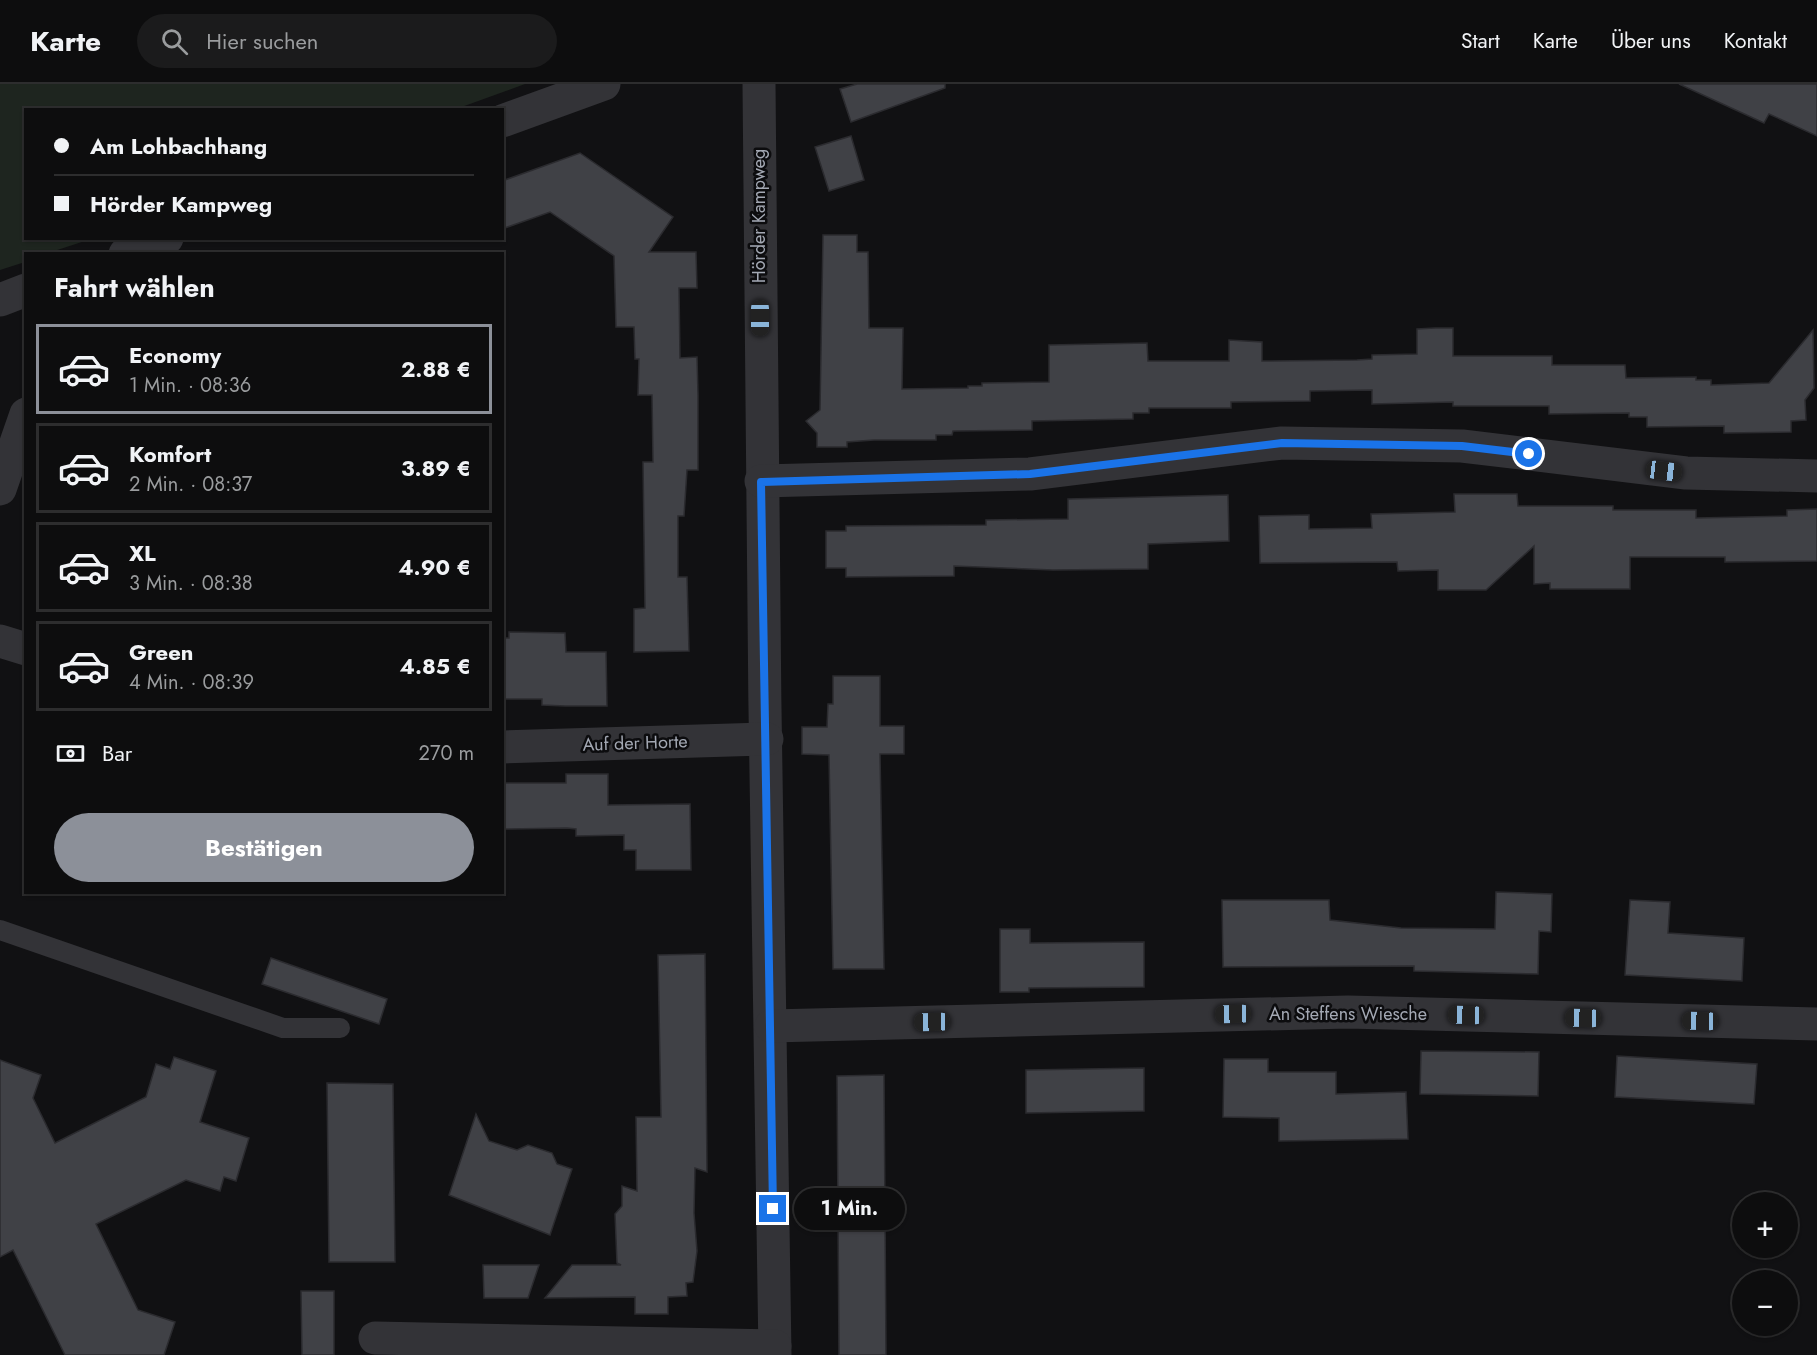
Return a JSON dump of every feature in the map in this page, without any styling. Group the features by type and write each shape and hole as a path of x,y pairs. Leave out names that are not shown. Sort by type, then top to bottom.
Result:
{"street":[{"path":"504,120 604,84"},
{"name":"Hörder Kampweg","path":"759,84 761,482 767,739 775,1351"},
{"path":"130,252 162,240"},
{"path":"0,300 24,291"},
{"path":"0,489 24,420"},
{"path":"761,482 1030,474 1282,443 1462,446 1686,473 1817,476"},
{"path":"0,641 24,648"},
{"name":"Auf der Horte","path":"504,747 767,739"},
{"name":"An Steffens Wiesche","path":"771,1026 1348,1012 1817,1023"},
{"path":"375,1338 775,1351"}],"lane":[{"path":"0,930 283,1028 340,1028"}],"shaded area":[{"path":"0,84 525,84 459,108 24,108 24,240 88,240 51,252 24,252 24,262 0,270"}],"building":[{"path":"857,84 945,84 945,88 851,122 840,89"},
{"path":"1679,84 1817,84 1817,136 1769,114 1764,123"},
{"path":"851,136 864,180 829,191 815,147"},
{"path":"580,153 673,217 649,252 696,252 697,288 679,288 680,358 697,357 698,470 687,470 684,516 678,516 678,577 687,577 689,651 634,652 634,609 645,608 643,462 653,462 652,395 638,395 639,359 635,359 634,327 616,327 614,256 550,212 504,228 504,180"},
{"path":"823,235 857,235 857,252 868,252 869,328 903,328 902,389 968,388 968,386 982,386 982,383 1049,382 1049,345 1147,343 1148,361 1229,361 1229,340 1262,342 1262,361 1357,360 1372,359 1372,355 1417,354 1417,329 1435,328 1453,328 1453,356 1552,356 1552,365 1625,365 1626,378 1696,377 1696,380 1711,380 1711,385 1769,383 1813,330 1814,388 1805,400 1806,420 1791,421 1791,432 1724,433 1724,426 1647,427 1647,417 1629,417 1629,413 1549,414 1549,406 1453,406 1453,402 1372,404 1372,390 1310,391 1310,401 1231,402 1231,408 1149,408 1149,413 1133,413 1133,419 1032,421 1032,430 953,431 952,435 936,435 936,440 874,440 847,442 847,447 817,447 817,433 806,421 820,410"},
{"path":"1454,494 1517,494 1518,506 1613,506 1613,510 1696,510 1696,518 1787,516 1787,510 1817,509 1817,561 1725,562 1725,557 1630,557 1630,589 1550,589 1550,583 1534,584 1534,546 1486,590 1438,590 1438,570 1398,571 1397,562 1260,563 1259,516 1309,515 1309,529 1372,528 1371,514 1455,512"},
{"path":"1228,495 1229,541 1148,544 1148,569 1053,570 954,566 954,576 846,577 846,568 826,568 826,531 846,531 846,526 986,525 986,520 1068,519 1068,499"},
{"path":"509,632 565,633 566,652 606,652 607,706 542,705 542,699 504,699 504,638 509,638"},
{"path":"833,676 880,676 880,726 904,726 904,754 880,754 884,969 833,969 829,755 802,754 802,727 827,727 828,704 833,704"},
{"path":"566,774 608,774 608,805 690,804 691,870 636,870 636,850 624,850 624,835 576,836 576,829 567,828 504,829 504,783 566,783"},
{"path":"1496,892 1552,894 1551,932 1539,931 1538,974 1414,971 1414,966 1223,967 1222,900 1329,900 1330,920 1401,928 1495,929"},
{"path":"1630,900 1670,902 1668,933 1744,938 1742,981 1625,975"},
{"path":"1000,929 1030,929 1030,943 1144,942 1144,987 1029,988 1029,992 1000,992"},
{"path":"705,954 707,1172 695,1168 694,1213 697,1251 693,1282 686,1283 687,1296 668,1297 668,1314 635,1314 635,1297 545,1298 572,1265 621,1265 617,1263 615,1214 622,1206 622,1186 637,1191 636,1117 661,1117 658,955"},
{"path":"271,958 387,999 379,1024 262,984"},
{"path":"1421,1051 1539,1052 1538,1096 1420,1094"},
{"path":"1617,1056 1757,1064 1754,1104 1615,1097"},
{"path":"174,1057 216,1071 200,1122 249,1138 236,1181 224,1177 220,1191 186,1180 96,1224 138,1310 175,1322 164,1355 65,1355 13,1250 0,1257 0,1060 41,1075 33,1098 55,1143 146,1097 156,1064 170,1069"},
{"path":"1224,1059 1268,1059 1268,1072 1336,1072 1336,1094 1406,1092 1408,1139 1279,1141 1279,1118 1223,1117"},
{"path":"1144,1068 1144,1111 1026,1113 1026,1070"},
{"path":"884,1075 886,1355 839,1355 837,1076"},
{"path":"327,1083 393,1084 395,1262 329,1262"},
{"path":"476,1114 489,1141 517,1150 528,1145 552,1153 557,1164 572,1169 550,1235 449,1195"},
{"path":"483,1265 539,1265 528,1298 484,1298"},
{"path":"301,1291 334,1291 334,1355 302,1355"}],"route":[{"path":"773,1209 761,482 1030,474 1282,443 1462,446 1529,454"}]}
